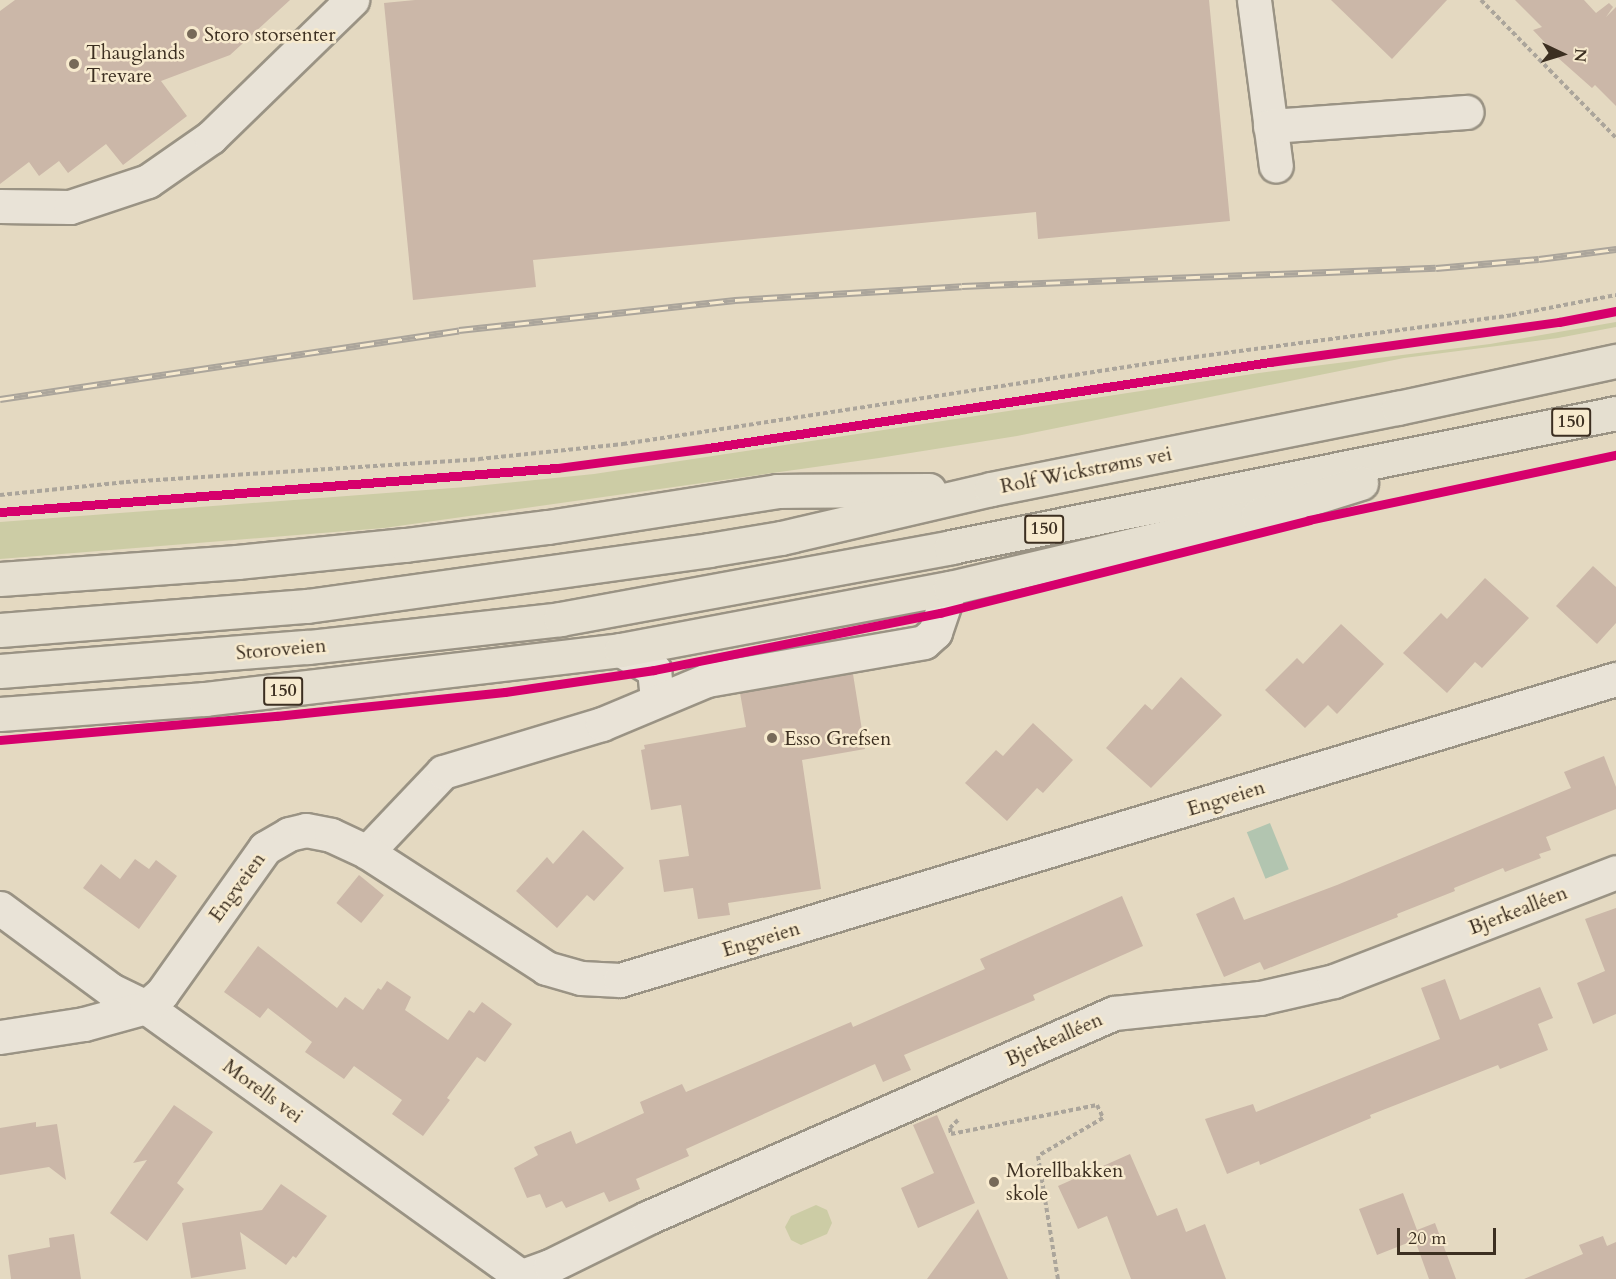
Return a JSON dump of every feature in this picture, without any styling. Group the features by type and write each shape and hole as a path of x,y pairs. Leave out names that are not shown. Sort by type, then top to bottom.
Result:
{"highway":[{"name":"Rolf Wickstrøms vei","path":"556,573 781,538 991,489 1387,411 1616,361"},
{"name":"150","path":"0,714 205,699 621,650 950,588 1258,515 1526,431 1616,413"},
{"name":"Storoveien","path":"0,671 308,648 561,619 951,548 1526,431"},
{"path":"0,579 237,562 405,545 548,527 777,491 991,489"},
{"name":"Storoveien","path":"0,630 307,606 556,573"}],"street":[{"path":"0,206 70,207 148,181 211,137 351,0"},
{"path":"1254,0 1276,166"},
{"path":"1270,126 1467,112"},
{"path":"367,852 443,772 602,724 657,699 707,680 924,642 934,632 950,588"},
{"path":"621,650 654,670 657,699"},
{"name":"Engveien","path":"0,1037 84,1024 146,1007 162,993 265,848 289,834 306,830 331,835 367,852 546,968 581,978 620,980 653,972 1615,680"},
{"name":"Bjerkealléen","path":"520,1278 658,1213 1114,1012 1260,998 1334,981 1616,872"},
{"name":"Morells vei","path":"0,908 111,990 146,1007 520,1278"}],"path":[{"path":"1481,0 1616,138"},
{"path":"0,495 138,481 468,460 623,444 1172,360 1512,315 1616,295"},
{"path":"964,1114 950,1128 951,1134 1097,1105 1103,1118 1038,1156 1058,1279"}],"shaded area":[{"path":"1616,322 1616,327 1558,338 1404,358 1017,436 879,458 384,528 0,559 0,522 466,487 594,474 1259,373 1490,344"},
{"path":"1270,823 1289,869 1266,879 1247,832"},
{"path":"816,1205 827,1210 832,1223 827,1234 801,1245 791,1240 785,1227 791,1216"}],"building":[{"name":"Thauglands Trevare","path":"15,0 290,0 230,55 161,81 187,116 123,165 106,144 68,173 59,161 39,176 29,162 0,184 0,11"},
{"path":"415,0 1209,0 1230,221 1038,239 1036,212 533,260 536,287 413,300 384,3"},
{"path":"1331,0 1447,0 1392,59"},
{"path":"1515,0 1584,0 1596,13 1609,3 1613,7 1606,17 1616,7 1616,106 1595,85 1592,88 1548,49 1550,48 1533,30 1542,27"},
{"path":"1593,566 1616,587 1616,623 1597,644 1556,606"},
{"path":"1485,578 1529,618 1482,668 1475,662 1447,693 1403,653 1441,613 1447,619"},
{"path":"1341,624 1384,664 1337,714 1328,705 1305,728 1265,690 1297,658 1303,664"},
{"path":"853,674 865,749 802,760 821,889 728,903 730,915 698,919 693,888 664,892 659,860 689,856 681,805 651,810 641,750 645,749 644,745 746,727 740,693"},
{"path":"1181,677 1222,715 1151,788 1106,748 1145,704 1152,710"},
{"path":"1033,723 1073,760 1043,793 1037,788 1007,821 965,783 996,750 1003,756"},
{"path":"1604,756 1616,787 1616,809 1546,837 1551,850 1539,854 1541,858 1505,872 1503,868 1454,888 1455,891 1397,914 1398,917 1264,970 1260,962 1224,977 1196,914 1234,897 1244,920 1337,885 1571,788 1564,772"},
{"path":"583,830 624,868 594,901 587,895 557,928 516,891 547,857 553,864"},
{"path":"135,859 149,869 156,860 177,876 139,929 83,888 101,864 120,879"},
{"path":"359,875 384,895 361,923 336,903"},
{"path":"1122,896 1143,946 1033,995 1035,1000 904,1055 911,1070 883,1082 875,1064 686,1149 689,1156 636,1179 640,1189 609,1202 604,1192 566,1208 562,1201 546,1208 540,1194 527,1198 514,1168 538,1155 534,1147 571,1131 576,1144 644,1113 640,1102 682,1084 686,1092 851,1022 853,1027 985,969 980,959"},
{"path":"1616,908 1616,1014 1593,1024 1577,983 1605,971 1585,919"},
{"path":"258,946 337,1008 345,997 363,1010 378,988 381,990 387,981 411,997 405,1010 448,1040 469,1010 474,1013 482,1002 512,1024 485,1062 477,1057 447,1098 450,1100 423,1136 392,1114 402,1100 354,1066 344,1079 305,1052 312,1042 268,1008 260,1018 224,992"},
{"path":"1445,979 1460,1020 1540,987 1553,1018 1538,1024 1548,1050 1500,1069 1498,1065 1370,1115 1371,1118 1260,1165 1259,1161 1227,1174 1205,1119 1253,1104 1256,1112 1440,1039 1421,988"},
{"path":"174,1105 213,1132 177,1183 184,1189 147,1241 110,1213 147,1160 133,1163"},
{"path":"937,1115 975,1203 918,1228 901,1188 934,1173 913,1125"},
{"path":"36,1122 36,1127 57,1124 66,1180 49,1167 0,1175 0,1128"},
{"path":"1130,1154 1157,1216 1177,1208 1186,1232 1205,1224 1226,1279 1131,1279 1107,1216 1078,1229 1058,1186"},
{"path":"281,1184 327,1216 296,1258 293,1256 286,1265 240,1232 246,1269 191,1278 182,1223 262,1210"},
{"path":"1403,1193 1417,1230 1435,1223 1456,1279 1429,1279 1415,1240 1377,1255 1359,1209"},
{"path":"978,1209 1008,1279 927,1279"},
{"path":"74,1234 81,1279 11,1279 8,1255 50,1247 49,1238"},
{"path":"1603,1236 1607,1246 1616,1242 1616,1279 1524,1279 1583,1254 1579,1245"}],"railway":[{"path":"0,399 459,330 735,300 962,286 1436,268 1539,259 1616,249"}],"cycle path":[{"path":"0,512 557,468 708,448 1270,362 1559,322 1616,311"},
{"path":"0,740 276,716 505,692 654,670 940,613 1309,520 1616,455"}],"place":[{"name":"Storo storsenter","path":"192,34"},
{"name":"Thauglands Trevare","path":"74,64"},
{"name":"Esso Grefsen","path":"772,738"},
{"name":"Morellbakken skole","path":"994,1182"}]}
